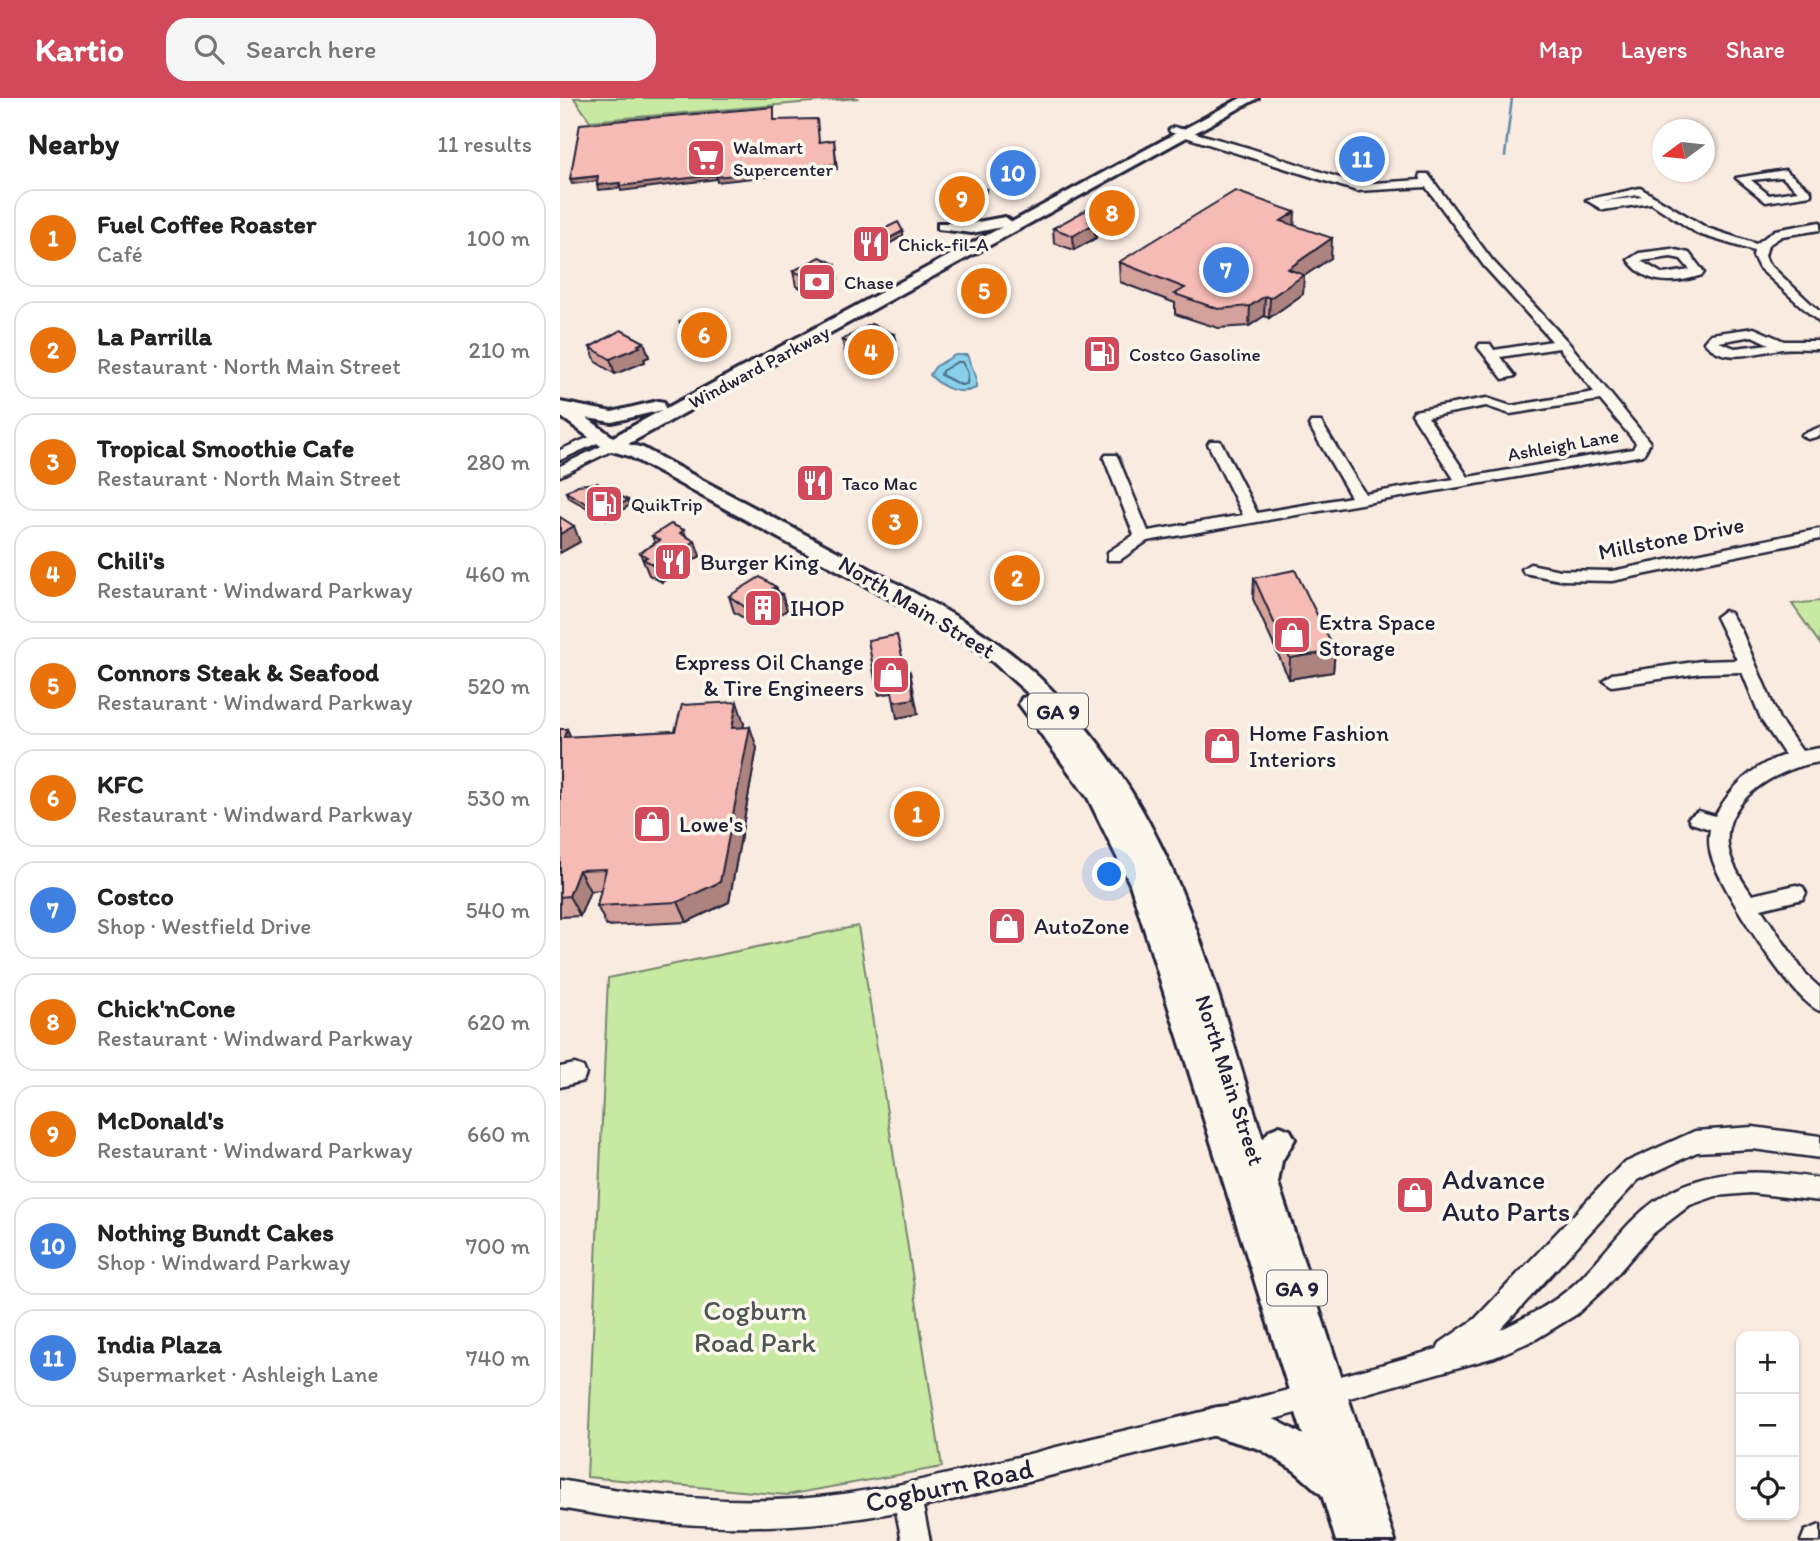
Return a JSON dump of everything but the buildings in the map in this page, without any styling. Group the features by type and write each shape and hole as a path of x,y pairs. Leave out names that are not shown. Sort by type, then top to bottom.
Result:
{"main road":[{"name":"Windward Parkway","path":"606,441 1180,131 1228,98"},
{"name":"Windward Parkway","path":"606,441 658,406 1004,222 1180,131 1251,98"},
{"path":"943,226 972,228 1004,222"},
{"path":"560,407 612,417 658,406"},
{"name":"GA 9","path":"560,407 606,441"},
{"name":"North Main Street","path":"606,441 636,452 941,617 1017,670 1071,726 1130,810 1165,881 1264,1185 1319,1394 1337,1488 1354,1541"},
{"name":"North Main Street","path":"606,441 623,460 840,577 964,650 1024,699 1081,767 1123,837 1151,906 1319,1394 1377,1541"},
{"path":"1264,1185 1268,1157 1280,1139"},
{"path":"1219,1422 1245,1426 1284,1441 1303,1454 1337,1488"}],"street":[{"name":"Ashleigh Lane","path":"1114,556 1142,537 1638,452 1643,443 1562,344 1488,263 1427,179 1380,189 1357,188 1180,131"},
{"path":"1807,193 1766,199 1742,178 1785,173 1807,193 1820,200"},
{"path":"1654,198 1676,219 1695,244 1759,248"},
{"path":"1759,248 1766,240 1779,233 1820,226"},
{"path":"1759,248 1763,265 1820,319"},
{"path":"1508,376 1487,349 1562,344"},
{"path":"1782,345 1820,345"},
{"name":"Ashleigh Lane","path":"1464,482 1419,414 1487,402 1510,410 1604,395"},
{"path":"1316,425 1360,499"},
{"name":"Windward Parkway","path":"560,456 606,441"},
{"name":"Windward Parkway","path":"560,472 606,441"},
{"path":"1215,444 1252,518"},
{"path":"1111,458 1142,537"},
{"name":"Millstone Drive","path":"1530,569 1560,575 1612,576 1820,534"},
{"path":"1724,617 1749,666 1771,721 1797,758"},
{"path":"1612,680 1701,667 1749,666"},
{"path":"1820,755 1797,758 1776,765 1760,776 1730,806 1720,825 1718,841 1721,859 1747,904 1798,981 1820,1002"},
{"path":"1698,818 1720,825"},
{"path":"1747,904 1796,892"},
{"path":"1431,1364 1484,1328 1630,1172 1695,1143 1753,1138 1820,1147"},
{"name":"Cogburn Road","path":"560,1494 613,1505 691,1513 771,1513 852,1506 907,1496 1219,1422 1431,1364 1504,1341 1557,1314 1585,1292 1660,1210 1682,1197 1710,1186 1743,1181 1778,1181 1820,1190"},
{"path":"907,1496 916,1541"},
{"path":"1815,1541 1820,1539"}],"green space":[{"path":"574,98 859,98 590,121"},
{"path":"1820,601 1820,644 1792,604"},
{"name":"Cogburn Road Park","path":"858,926 942,1467 787,1495 587,1477 608,978"}],"water":[{"path":"955,355 967,355 976,377 976,388 958,391 940,384 930,375 935,367"}],"waterway":[{"path":"1505,156 1512,98"}],"place":[{"name":"Walmart Supercenter","path":"706,158"},
{"name":"India Plaza","path":"1362,159"},
{"name":"Nothing Bundt Cakes","path":"1013,173"},
{"name":"McDonald's","path":"962,199"},
{"name":"Chick'nCone","path":"1112,213"},
{"name":"Chick-fil-A","path":"871,244"},
{"name":"Costco","path":"1226,270"},
{"name":"Chase","path":"817,282"},
{"name":"Connors Steak & Seafood","path":"984,291"},
{"name":"KFC","path":"704,335"},
{"name":"Chili's","path":"871,352"},
{"name":"Costco Gasoline","path":"1102,354"},
{"name":"Taco Mac","path":"815,483"},
{"name":"QuikTrip","path":"604,504"},
{"name":"Tropical Smoothie Cafe","path":"895,522"},
{"name":"Burger King","path":"673,562"},
{"name":"La Parrilla","path":"1017,578"},
{"name":"IHOP","path":"763,608"},
{"name":"Extra Space Storage","path":"1292,635"},
{"name":"Express Oil Change & Tire Engineers","path":"891,675"},
{"name":"Home Fashion Interiors","path":"1222,746"},
{"name":"Fuel Coffee Roaster","path":"917,814"},
{"name":"Lowe's","path":"652,824"},
{"name":"AutoZone","path":"1007,926"},
{"name":"Advance Auto Parts","path":"1415,1195"}]}
